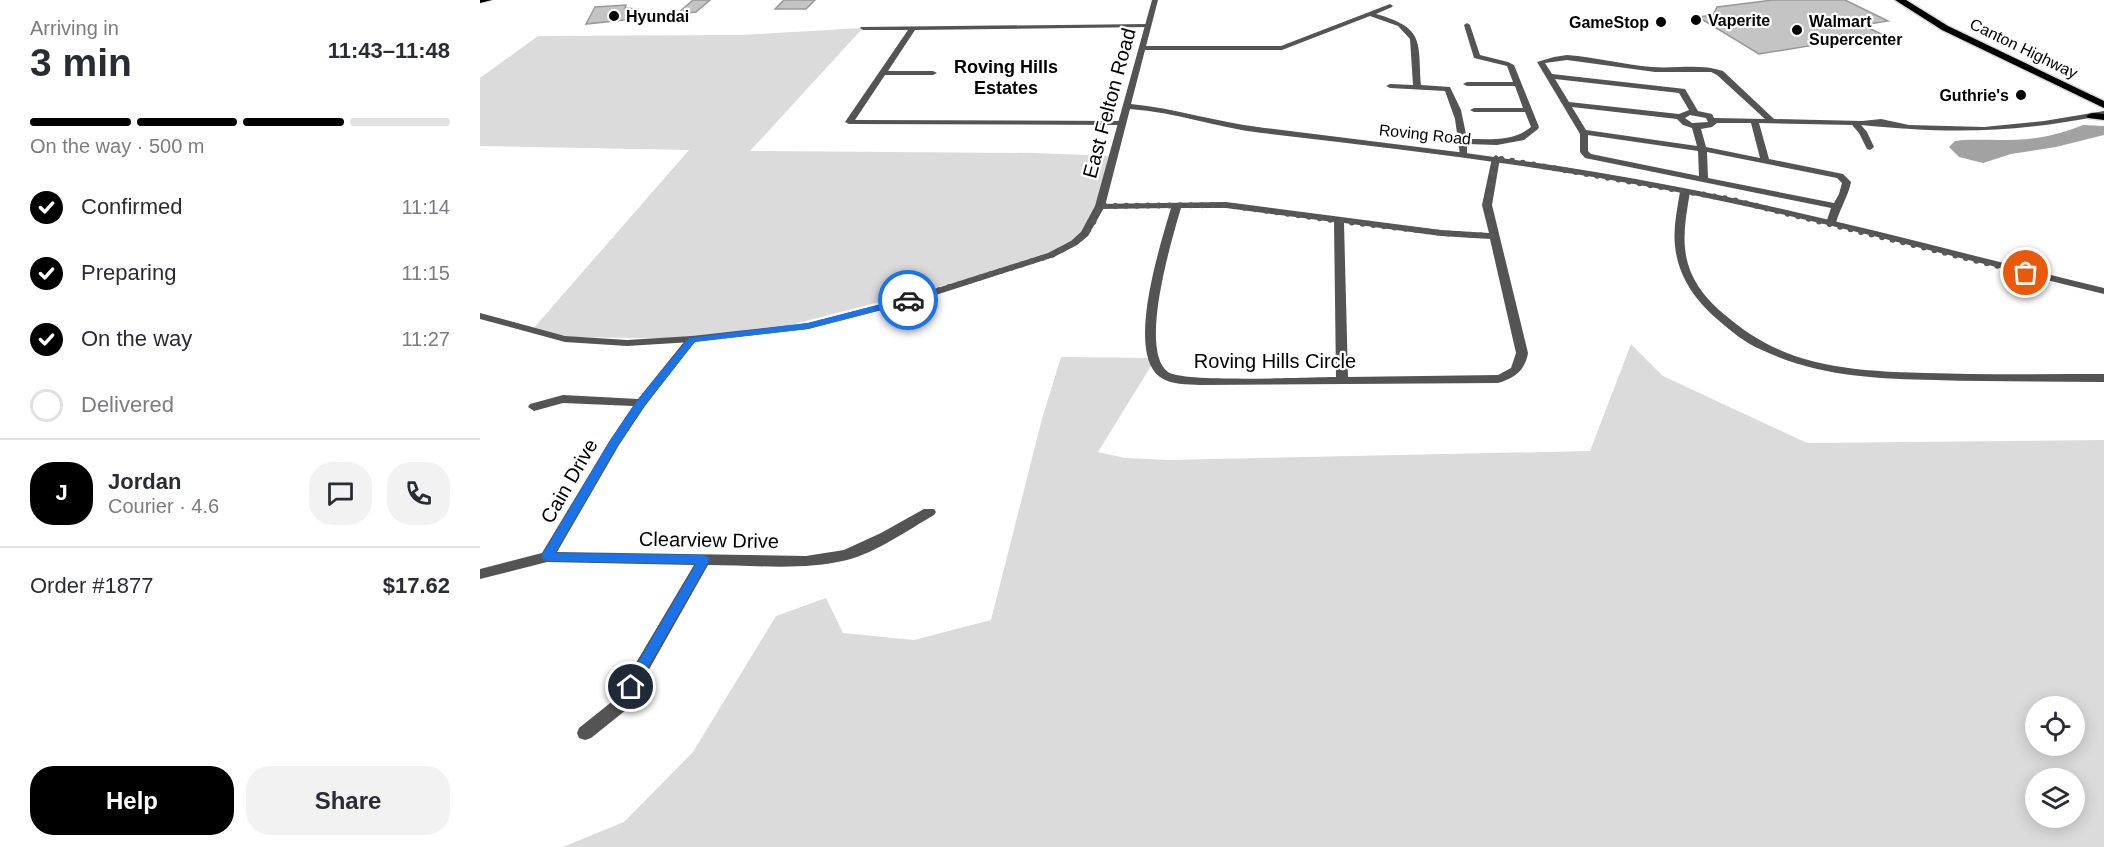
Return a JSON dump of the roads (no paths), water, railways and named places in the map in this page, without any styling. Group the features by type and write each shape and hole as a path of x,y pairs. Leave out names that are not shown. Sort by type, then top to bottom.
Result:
{"highway":[{"name":"Canton Highway","path":"1900,0 1937,24 2104,106"},
{"path":"1919,0 1969,30 2104,94"},
{"path":"2000,55 2044,71 2104,100"},
{"path":"2077,92 2086,102 2088,113 2104,115"}],"main road":[{"path":"480,1 488,0"}],"street":[{"name":"East Felton Road","path":"480,316 565,339 627,343 692,339 808,326 913,299 1052,255 1074,243 1092,225 1100,206 1155,0"},
{"path":"1143,48 1282,48 1390,6"},
{"path":"1370,14 1400,24 1411,32 1414,39 1417,87"},
{"path":"1463,141 1497,142 1524,137 1535,127 1510,65 1501,60 1483,59 1477,56 1467,25"},
{"path":"862,28 1148,26"},
{"path":"913,28 884,74 849,122 1122,123"},
{"path":"1836,206 1588,156 1584,152 1582,132 1541,62 1560,58 1593,59 1667,70 1706,69 1720,73 1773,120 1829,128 1847,128 1853,124"},
{"path":"1667,70 1694,112"},
{"path":"884,74 933,73"},
{"path":"1548,76 1682,91"},
{"path":"1467,84 1518,84"},
{"path":"1390,86 1447,89 1453,95 1463,141 1463,153"},
{"path":"1566,104 1680,117 1686,124 1696,127 1710,125 1712,120"},
{"name":"Roving Road","path":"1126,106 1152,108 1239,128 1496,158 1685,192 1831,223 2104,291"},
{"path":"1680,117 1684,113 1694,112 1704,114 1712,120 1853,124 1881,121 1905,126 1971,131 2054,124 2104,106"},
{"path":"1474,110 1528,110"},
{"path":"1754,120 1765,162"},
{"path":"1853,124 1863,132 1870,147"},
{"path":"1696,127 1702,149 1704,179"},
{"path":"1582,132 1702,149 1840,176 1847,182 1831,223"},
{"path":"1100,206 1226,205 1441,233 1493,236 1487,205 1496,158"},
{"path":"1685,192 1679,247 1685,272 1691,283 1706,303 1735,330 1777,353 1828,369 1860,374 1987,378 2104,378"},
{"name":"Roving Hills Circle","path":"1177,205 1156,279 1150,350 1155,366 1168,376 1190,380 1485,381 1505,378 1513,373 1521,360 1521,343 1493,236"},
{"path":"1339,221 1342,380"},
{"name":"Cain Drive","path":"547,557 614,443 641,403 692,339"},
{"path":"534,407 562,399 641,403"},
{"name":"Clearview Drive","path":"480,574 547,557 806,561 846,555 886,537 929,512"},
{"path":"585,733 620,705 704,559"}],"place":[{"name":"Hyundai","path":"614,16"},
{"name":"Vaperite","path":"1696,20"},
{"name":"GameStop","path":"1661,22"},
{"name":"Walmart Supercenter","path":"1797,30"},
{"name":"Guthrie's","path":"2021,95"}],"district":[{"name":"Roving Hills Estates","path":"1006,77"}]}
